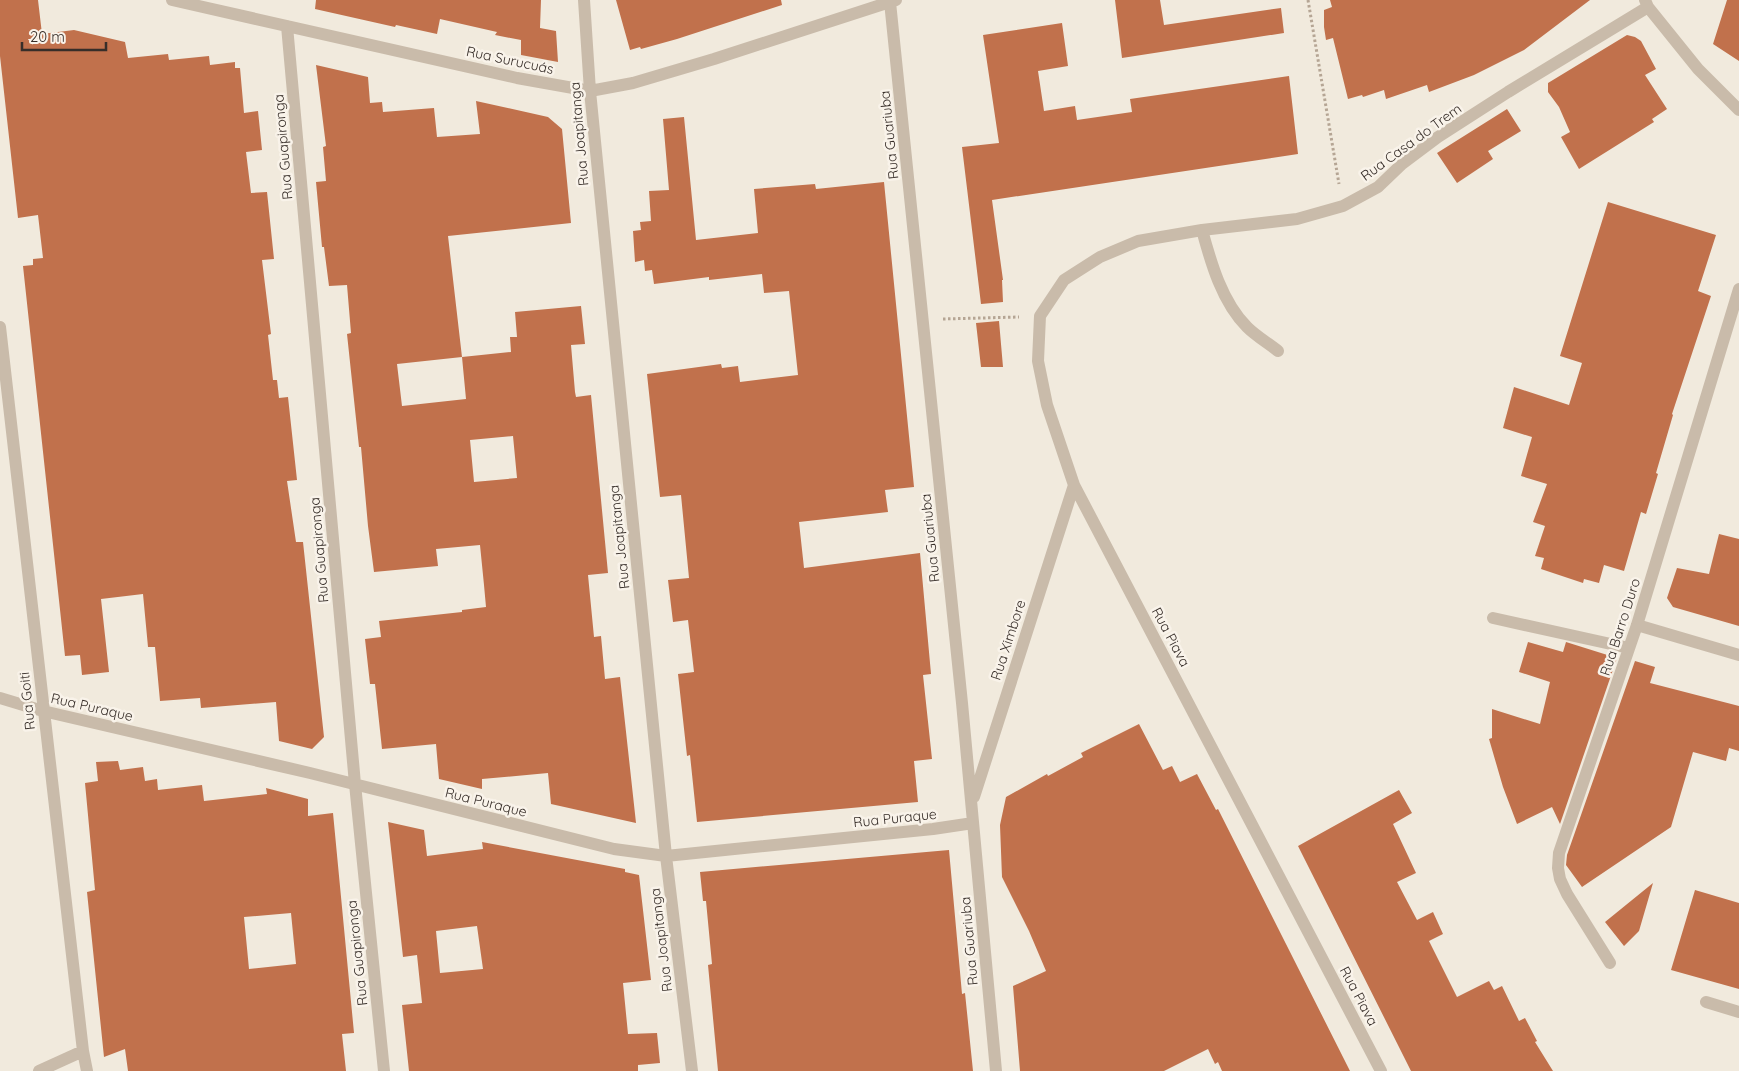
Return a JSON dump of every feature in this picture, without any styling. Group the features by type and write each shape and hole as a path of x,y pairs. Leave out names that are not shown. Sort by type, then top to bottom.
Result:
{"street":[{"name":"Rua Surucuás","path":"172,0 517,78 590,91 633,83 714,59 893,1"},
{"name":"Rua Joapitanga","path":"584,0 590,91 666,856 692,1071"},
{"name":"Rua Guariuba","path":"893,1 922,319 972,804 996,1071"},
{"name":"Rua Casa do Trem","path":"1040,316 1064,280 1100,257 1138,241 1202,230 1297,220 1343,206 1378,187 1402,164 1446,132 1646,4"},
{"path":"1646,4 1698,68 1739,110"},
{"name":"Rua Guapironga","path":"287,26 355,784 384,1071"},
{"path":"1202,230 1212,266 1228,301 1247,327 1278,351"},
{"name":"Rua Barro Duro","path":"1610,963 1567,894 1560,879 1558,860 1630,648 1739,290"},
{"name":"Rua Piava","path":"1040,316 1038,361 1047,405 1074,485 1381,1071"},
{"name":"Rua Goiti","path":"0,327 43,711 83,1051 87,1071"},
{"name":"Rua Ximbore","path":"972,804 1074,485"},
{"path":"1493,618 1630,648"},
{"path":"1637,625 1739,655"},
{"name":"Rua Puraque","path":"0,698 43,711 355,784 614,849 666,856 933,829 973,823"},
{"path":"1706,1002 1739,1012"},
{"path":"39,1071 83,1051"}],"path":[{"path":"1308,0 1343,206"},
{"path":"922,319 1040,316"}],"building":[{"path":"0,0 38,0 42,34 74,30 125,42 128,58 168,54 169,60 209,56 210,65 235,62 235,68 240,68 244,113 258,111 262,150 246,152 251,193 267,192 274,259 262,260 271,334 268,335 273,380 277,380 279,398 288,397 297,480 287,481 296,542 303,542 324,737 312,749 279,741 276,702 201,708 200,698 160,701 155,647 148,647 143,594 101,599 109,672 82,675 80,655 65,656 23,266 33,265 33,259 43,258 38,215 18,218 0,56"},
{"path":"316,0 541,0 540,28 556,31 558,62 521,55 521,40 495,35 497,32 440,19 437,34 396,25 395,27 315,9"},
{"path":"616,0 781,0 782,5 677,39 641,49 640,47 630,50"},
{"path":"1115,0 1160,0 1164,25 1281,8 1284,33 1122,58"},
{"path":"1330,0 1590,0 1524,50 1474,75 1429,92 1427,85 1386,99 1384,90 1363,97 1362,95 1348,99 1333,38 1326,40 1324,10 1332,7"},
{"path":"1727,0 1739,0 1739,61 1713,44"},
{"path":"1062,23 1068,66 1038,71 1044,111 1075,106 1077,120 1132,112 1130,99 1289,76 1298,154 992,200 1003,280 1003,302 981,304 962,147 999,143 983,35"},
{"path":"1627,35 1641,41 1656,69 1645,75 1667,109 1652,119 1654,122 1579,169 1561,137 1570,132 1559,107 1548,92 1548,83"},
{"path":"316,65 368,77 370,103 382,102 383,112 434,108 437,137 480,134 476,101 548,117 562,129 571,223 448,236 462,357 511,352 510,337 517,337 515,312 581,306 585,344 571,345 575,392 576,397 591,395 608,573 588,575 594,637 601,636 605,679 620,677 636,823 551,804 548,773 482,779 482,789 439,779 436,744 382,749 375,684 370,684 365,639 381,637 379,621 462,612 462,610 486,607 484,585 480,545 436,549 438,566 374,572 347,334 351,333 347,285 329,286 324,247 322,247 316,182 326,181 323,147 326,146","holes":["462,357 466,399 402,406 397,364","513,436 517,478 474,482 470,440"]},
{"path":"1507,109 1521,131 1488,151 1493,159 1457,183 1437,153"},
{"path":"684,117 696,240 758,233 754,189 815,184 816,189 884,182 914,487 885,490 888,512 799,522 804,568 920,553 931,674 923,675 932,759 914,761 918,802 697,822 690,755 687,756 678,674 694,672 688,620 673,622 668,580 689,578 681,495 660,497 647,374 721,364 722,368 738,366 740,382 798,375 789,291 764,293 762,274 709,280 709,277 654,284 652,270 645,271 644,260 635,262 633,231 641,230 640,222 651,221 649,191 669,190 663,119"},
{"path":"1608,202 1716,235 1698,291 1711,296 1672,414 1656,473 1658,474 1646,514 1641,512 1624,571 1604,565 1599,583 1584,579 1583,583 1541,569 1544,558 1535,556 1545,526 1533,522 1547,484 1521,476 1532,437 1503,428 1514,387 1569,405 1582,363 1560,356"},
{"path":"999,321 1003,367 981,367 976,323"},
{"path":"1719,534 1739,539 1739,626 1673,607 1667,598 1677,568 1709,574"},
{"path":"1528,642 1563,652 1566,642 1617,658 1560,824 1552,807 1517,824 1503,787 1489,739 1492,738 1492,709 1540,724 1550,682 1519,672"},
{"path":"1635,661 1655,667 1650,683 1739,706 1739,751 1729,748 1726,761 1693,752 1671,827 1582,887 1566,865 1567,855"},
{"path":"1139,724 1163,770 1172,766 1180,782 1197,774 1216,810 1218,809 1350,1071 1222,1071 1218,1062 1215,1064 1208,1049 1164,1071 1020,1071 1013,986 1046,971 1029,931 1002,877 1000,825 1006,797 1047,774 1048,776 1083,757 1081,753"},
{"path":"118,761 120,770 143,767 145,781 157,779 158,790 202,785 204,801 267,794 266,788 308,799 308,816 333,813 354,1033 342,1034 346,1071 128,1071 125,1049 104,1057 87,892 95,890 85,783 98,781 96,762","holes":["291,913 296,964 249,969 244,917"]},
{"path":"1399,790 1412,813 1393,824 1416,873 1397,882 1417,920 1433,912 1443,934 1429,941 1457,997 1489,981 1494,990 1502,986 1519,1021 1525,1018 1537,1041 1535,1042 1553,1071 1411,1071 1298,846"},
{"path":"388,822 424,830 427,856 483,849 482,842 625,869 625,872 639,875 651,980 623,983 628,1034 657,1033 660,1063 638,1065 638,1071 409,1071 402,1005 422,1003 417,955 403,957","holes":["477,926 483,969 440,973 436,931"]},
{"path":"949,850 962,994 965,993 973,1071 718,1071 708,965 712,964 706,901 703,901 700,872"},
{"path":"1653,883 1639,931 1624,946 1605,922"},
{"path":"1695,890 1739,903 1739,989 1671,970"}]}
